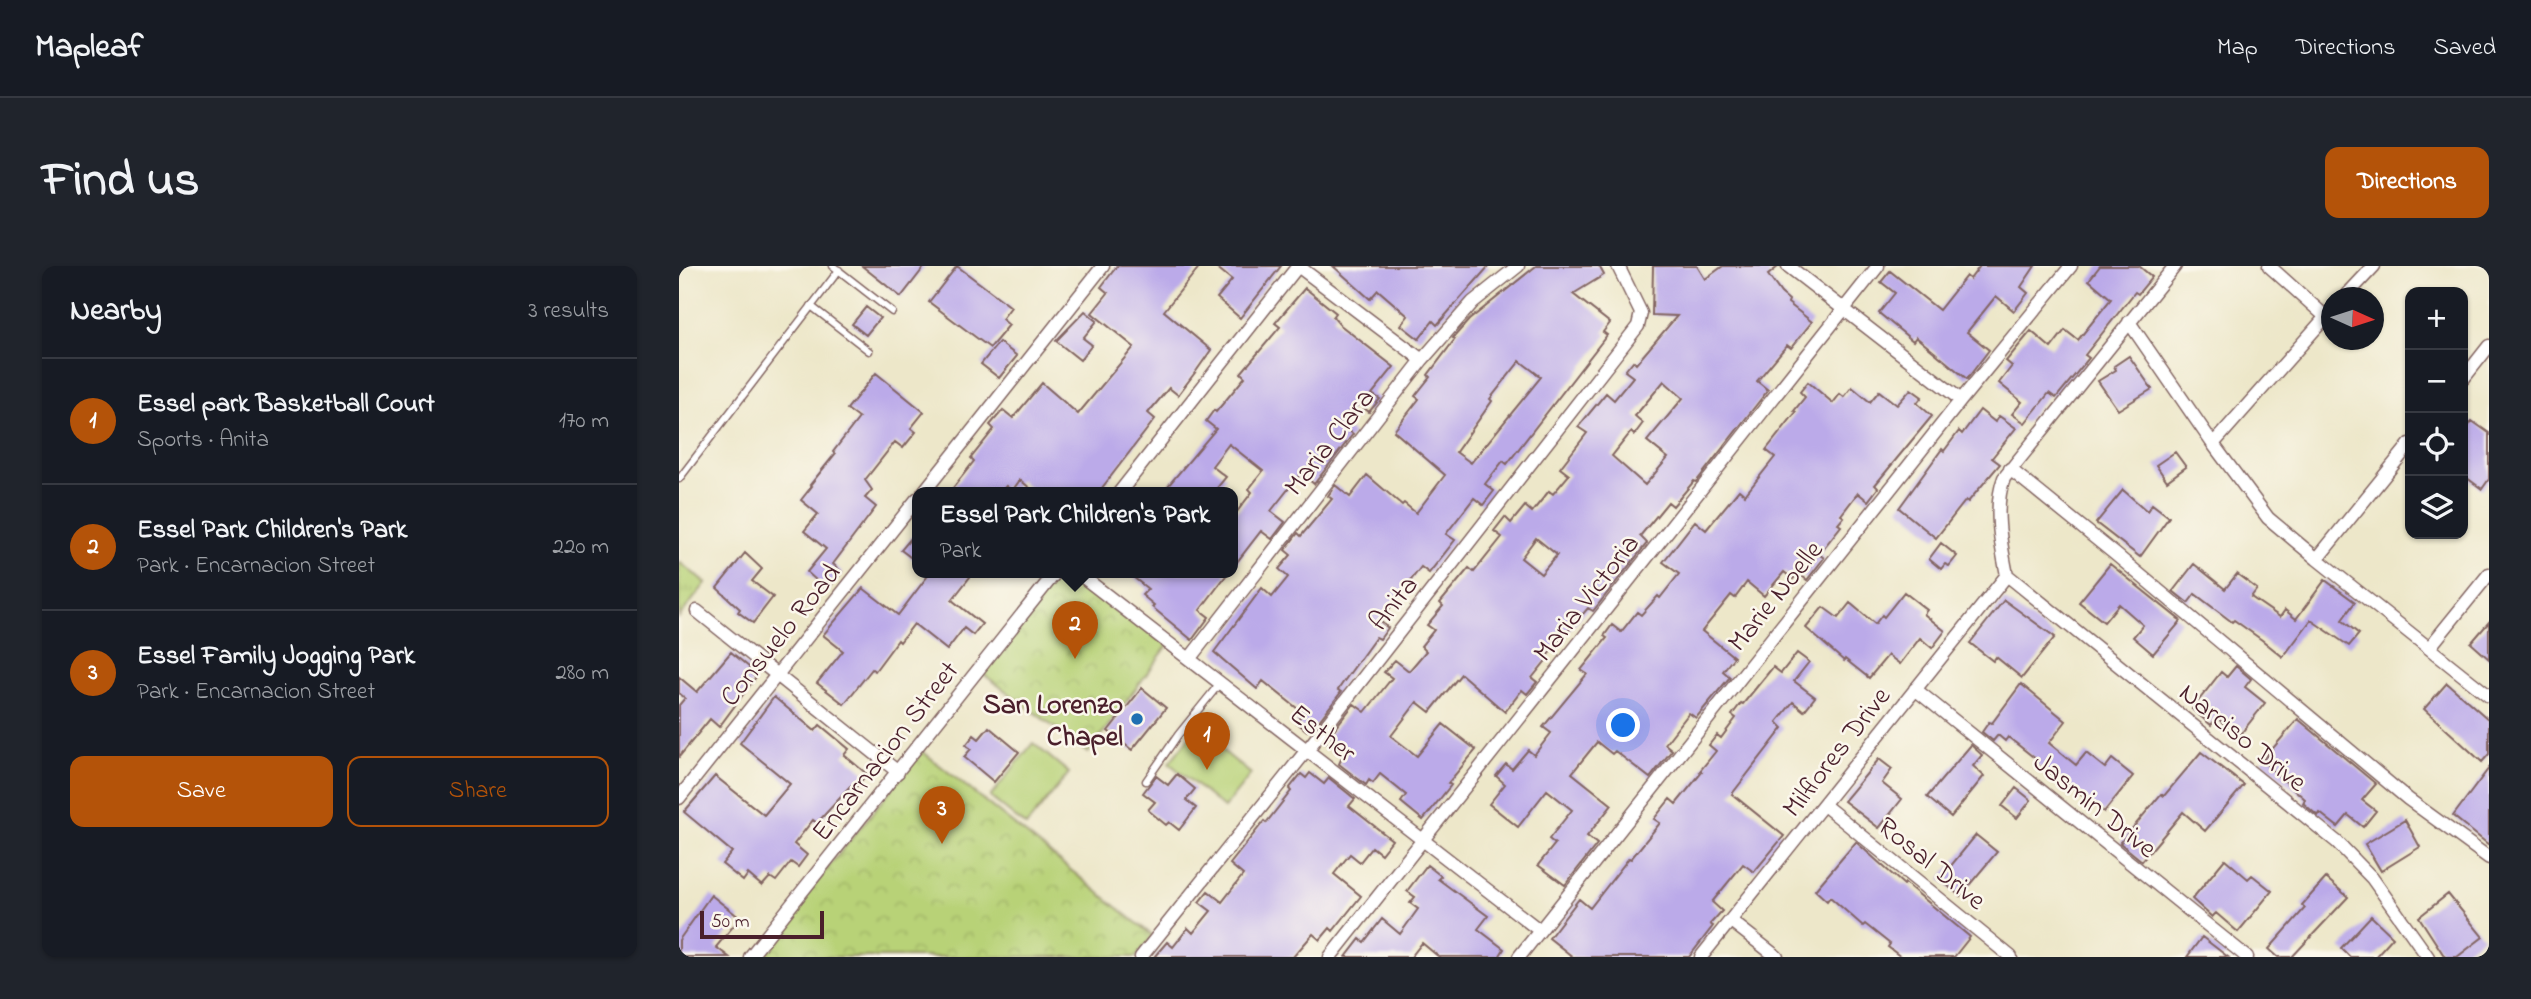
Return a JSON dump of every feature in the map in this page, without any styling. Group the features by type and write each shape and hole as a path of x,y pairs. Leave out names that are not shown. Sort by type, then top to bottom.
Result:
{"street":[{"path":"928,487 1103,266"},
{"path":"1124,487 1298,266 1422,360"},
{"name":"Maria Clara","path":"1190,658 1422,360 1473,302 1518,266"},
{"name":"Anita","path":"1141,957 1307,750 1638,326 1641,313 1618,266"},
{"path":"1788,266 1961,400"},
{"name":"Maria Victoria","path":"1330,957 1878,266"},
{"name":"Marie Noelle","path":"1519,957 1961,400 2071,266"},
{"path":"2007,575 2001,547 2000,497 2001,486 2010,469 2175,266"},
{"path":"2269,266 2321,308"},
{"path":"2354,287 2374,266"},
{"path":"2129,322 2268,518 2489,696"},
{"path":"2213,444 2321,323"},
{"path":"2468,373 2489,346"},
{"path":"2317,559 2405,450"},
{"path":"2010,469 2408,799 2489,858"},
{"name":"Consuelo Road","path":"679,798 912,507"},
{"path":"2429,648 2489,574"},
{"name":"Milflores Drive","path":"1701,957 2007,575"},
{"name":"Narciso Drive","path":"2007,575 2337,842 2372,878 2428,957"},
{"name":"Encarnacion Street","path":"750,957 1051,578"},
{"name":"Esther","path":"1085,578 1539,930"},
{"path":"697,611 898,772"},
{"name":"Jasmin Drive","path":"1915,689 2247,957"},
{"name":"Rosal Drive","path":"1824,806 2011,957"},
{"path":"1731,920 1777,957"}],"lane":[{"path":"679,479 811,306 836,268 892,312"},
{"path":"811,306 869,351"},
{"path":"1146,781 1178,735 1220,683"}],"green space":[{"path":"679,562 706,583 679,617"},
{"path":"1055,578 1081,578 1168,645 1088,753 982,673"},
{"path":"1196,729 1251,774 1224,808 1169,763"},
{"path":"1033,743 1069,773 1026,826 990,797"},
{"path":"922,751 1153,936 1136,957 756,957"}],"building":[{"path":"862,266 925,266 901,297"},
{"path":"957,266 1011,307 1002,319 1009,325 990,348 929,302"},
{"path":"1117,266 1200,266 1164,311 1211,350 1178,395 1169,388 1148,413 1155,419 1103,487 1029,487 1020,480 1015,487 954,487 974,461 971,458 994,429 990,425 1003,410 1013,418 1042,383 1078,414 1134,347 1092,313 1108,293 1101,287"},
{"path":"1215,266 1281,266 1240,318 1217,298 1232,280"},
{"path":"1333,266 1489,266 1437,325 1433,321 1419,339 1401,325 1408,316 1378,290 1370,299"},
{"path":"1536,266 1599,266 1604,275 1573,294 1610,323 1603,332 1607,335 1507,464 1503,461 1485,484 1494,491 1483,505 1474,498 1446,534 1455,540 1429,573 1421,567 1380,621 1388,628 1380,639 1376,637 1338,690 1341,692 1312,730 1310,728 1307,731 1296,722 1303,713 1263,681 1257,689 1214,652 1262,588 1272,597 1288,577 1279,569 1291,555 1285,550 1298,533 1301,536 1332,499 1328,496 1335,485 1350,497 1367,475 1402,505 1404,503 1416,513 1445,475 1394,431 1419,399 1415,396 1455,339 1453,338 1469,320","holes":["1520,361 1541,377 1471,463 1456,452 1492,401 1490,399"]},
{"path":"1653,266 1697,266 1705,279 1723,266 1779,266 1768,275 1789,300 1788,303 1812,322 1791,348 1787,345 1757,381 1768,390 1696,482 1694,481 1673,506 1668,502 1640,536 1647,543 1593,611 1588,608 1546,657 1548,658 1532,678 1537,682 1527,694 1522,690 1505,712 1461,674 1430,712 1417,702 1391,736 1417,756 1443,724 1476,750 1448,783 1451,785 1423,820 1401,802 1406,795 1380,774 1373,783 1369,780 1366,785 1339,764 1343,755 1325,741 1354,704 1365,712 1392,678 1384,672 1395,660 1409,671 1426,651 1421,646 1434,630 1427,625 1443,606 1440,603 1469,568 1474,572 1502,537 1494,531 1505,517 1511,523 1525,506 1532,512 1549,491 1553,494 1569,475 1560,468 1587,433 1578,427 1606,393 1614,400 1633,377 1625,371 1633,361 1636,364 1677,316 1652,315","holes":["1664,381 1683,398 1647,441 1668,458 1645,485 1612,456 1631,432 1634,435 1643,423 1635,416","1536,538 1557,555 1541,574 1521,558"]},
{"path":"1980,266 2035,266 2021,287 2028,293 2014,311 1996,296 1967,332 1989,350 1967,379 1916,337 1913,341 1879,313 1895,293 1881,282 1890,271 1939,310 1966,276 1970,279"},
{"path":"2100,266 2139,266 2152,277 2138,294 2135,292 2085,355 2089,358 2056,398 2049,393 2025,423 2012,414 2022,402 1999,383 2012,366 2006,361 2031,331 2051,348 2065,330 2078,340 2111,299 2089,280"},
{"path":"1305,288 1336,313 1333,317 1339,324 1394,367 1372,394 1380,399 1369,412 1357,402 1339,423 1353,434 1314,484 1301,473 1271,511 1285,522 1272,539 1261,531 1238,561 1238,510 1252,492 1249,489 1263,471 1229,444 1212,466 1226,477 1218,487 1167,487 1216,429 1206,421 1245,377 1241,373 1280,327 1275,323"},
{"path":"866,307 880,318 866,335 852,324"},
{"path":"1085,311 1097,321 1083,338 1092,345 1080,360 1056,341"},
{"path":"999,342 1017,356 999,378 981,364"},
{"path":"2129,356 2152,389 2118,410 2098,381 2116,370 2114,366"},
{"path":"876,373 924,412 911,428 916,432 903,448 895,442 865,480 872,490 865,498 876,507 833,564 842,572 827,590 807,572 826,549 804,531 818,514 801,500 859,418 847,409"},
{"path":"1808,382 1833,403 1840,394 1844,397 1852,387 1870,402 1879,391 1897,405 1911,389 1922,397 1917,403 1932,416 1875,485 1878,488 1868,501 1858,493 1841,515 1844,517 1838,524 1841,526 1819,554 1824,558 1807,580 1798,573 1793,579 1784,572 1764,596 1747,582 1735,598 1731,595 1702,631 1734,657 1723,671 1730,677 1696,718 1689,713 1665,744 1672,750 1650,778 1615,751 1612,754 1597,742 1572,773 1612,805 1587,836 1597,844 1565,885 1538,865 1555,844 1549,839 1572,810 1547,790 1518,827 1489,804 1505,784 1496,776 1506,764 1512,769 1528,750 1534,755 1551,733 1543,727 1587,674 1581,670 1607,638 1604,636 1612,625 1621,632 1637,612 1641,615 1658,596 1660,598 1679,574 1663,562 1695,521 1706,530 1739,490 1745,495 1775,457 1766,450 1796,412 1794,411 1805,397 1800,392"},
{"path":"1980,410 1995,422 1999,416 2016,428 1992,458 2000,464 1968,502 1966,500 1936,538 1899,508 1942,449 1944,451 1959,431 1962,434"},
{"path":"2472,421 2489,433 2489,479 2482,489 2468,479 2468,427"},
{"path":"2175,452 2186,467 2167,481 2156,465"},
{"path":"2123,490 2147,511 2152,504 2169,517 2140,557 2096,523"},
{"path":"912,537 912,558 901,550"},
{"path":"1941,543 1957,556 1949,566 1945,564 1941,569 1929,559"},
{"path":"745,553 762,569 752,581 773,597 753,623 738,612 740,609 717,588"},
{"path":"2110,564 2181,621 2153,654 2133,637 2143,625 2119,604 2104,622 2079,602"},
{"path":"2194,564 2225,589 2237,574 2257,589 2251,597 2280,617 2285,610 2296,619 2325,580 2355,602 2342,620 2359,634 2349,646 2311,620 2283,657 2195,594 2188,603 2173,591"},
{"path":"926,578 969,578 952,600 982,624 973,635 964,628 947,650 914,624 844,704 817,683 843,651 823,635 863,588 898,615"},
{"path":"1134,578 1224,578 1200,610 1209,617 1192,640 1152,607 1154,605 1142,595 1148,589"},
{"path":"1904,592 1927,610 1924,614 1945,631 1932,648 1920,638 1900,664 1888,655 1869,678 1845,659 1844,661 1806,628 1823,607 1838,618 1850,603 1875,624"},
{"path":"2004,600 2055,637 2022,678 1996,657 1993,661 1970,643"},
{"path":"2489,622 2489,659 2471,643"},
{"path":"731,652 750,668 748,671 756,677 719,727 710,719 679,757 679,705 685,698 679,693 679,677 697,692"},
{"path":"1797,653 1809,662 1794,681 1815,697 1804,711 1793,702 1777,722 1783,728 1732,794 1784,836 1754,872 1743,864 1712,902 1722,911 1710,924 1713,926 1689,957 1573,957 1549,938 1579,899 1590,908 1660,823 1654,819 1670,799 1676,804 1702,772 1700,771 1716,751 1709,745 1717,735 1721,738 1736,718 1732,715 1741,703 1743,704 1773,667 1781,673"},
{"path":"2236,666 2251,679 2245,687 2265,703 2239,736 2217,718 2211,725 2192,709 2221,672 2227,677"},
{"path":"2447,683 2489,720 2489,754 2482,762 2424,709"},
{"path":"2021,684 2066,721 2049,743 2076,765 2086,753 2105,768 2112,759 2133,776 2104,812 2059,777 2056,781 2035,763 2037,760 2008,737 2005,741 1998,735 1993,741 1982,732"},
{"name":"San Lorenzo Chapel","path":"1142,688 1166,708 1132,750 1108,731"},
{"path":"774,697 815,731 820,725 849,749 844,755 867,774 855,788 852,785 817,823 813,820 794,844 807,855 798,867 791,862 776,881 770,877 762,886 748,874 743,881 722,864 732,852 684,812 715,776 764,815 790,784 740,743"},
{"path":"2298,719 2376,784 2362,800 2376,811 2363,827 2348,815 2338,827 2320,813 2318,816 2303,803 2305,799 2262,761"},
{"path":"989,727 1019,752 994,782 964,757 971,749 966,745 974,735 979,739"},
{"path":"1971,745 1982,755 1973,766 1984,776 1951,817 1927,797"},
{"path":"2201,752 2244,785 2205,831 2183,812 2142,861 2120,843"},
{"path":"1879,759 1892,769 1882,783 1902,799 1879,828 1844,801"},
{"path":"2489,768 2489,845 2453,816"},
{"path":"1310,773 1324,784 1329,778 1355,799 1349,806 1392,840 1381,854 1372,847 1360,862 1350,854 1334,874 1361,896 1333,931 1330,928 1320,940 1313,934 1293,957 1154,957 1167,942 1173,947 1188,928 1193,933 1211,911 1199,902 1208,891 1222,902 1243,875 1230,864 1264,821 1266,823 1301,774 1306,778"},
{"path":"1177,774 1195,789 1186,800 1196,808 1179,830 1169,822 1166,825 1148,810 1155,802 1143,793 1156,776 1168,785"},
{"path":"2016,788 2031,800 2017,818 2002,806"},
{"path":"2405,820 2420,847 2381,871 2365,844"},
{"path":"1976,835 1997,852 1960,896 1940,879"},
{"path":"1856,842 1904,885 1905,883 1970,937 1954,957 1901,957 1888,947 1890,944 1865,924 1863,926 1830,897 1827,901 1815,890"},
{"path":"2225,859 2248,879 2252,875 2272,891 2238,932 2216,913 2212,917 2192,899"},
{"path":"1427,865 1441,876 1438,879 1488,916 1478,929 1504,949 1499,957 1439,957 1422,943 1411,957 1346,957 1360,939 1364,942 1382,919 1400,934 1418,909 1410,903 1415,897 1407,891"},
{"path":"2326,878 2348,897 2292,957 2278,957 2269,949 2305,908 2302,905"},
{"path":"2448,894 2483,937 2457,957 2445,957 2419,917"},
{"path":"711,895 740,918 716,947 729,957 679,957 679,940"},
{"path":"2371,916 2393,937 2375,957 2350,957 2341,948"},
{"path":"2202,937 2228,957 2187,957"}],"place":[{"name":"Essel Park Children's Park","path":"1075,659"},
{"name":"San Lorenzo Chapel","path":"1137,719"},
{"name":"Essel park Basketball Court","path":"1207,770"},
{"name":"Essel Family Jogging Park","path":"942,844"}]}
